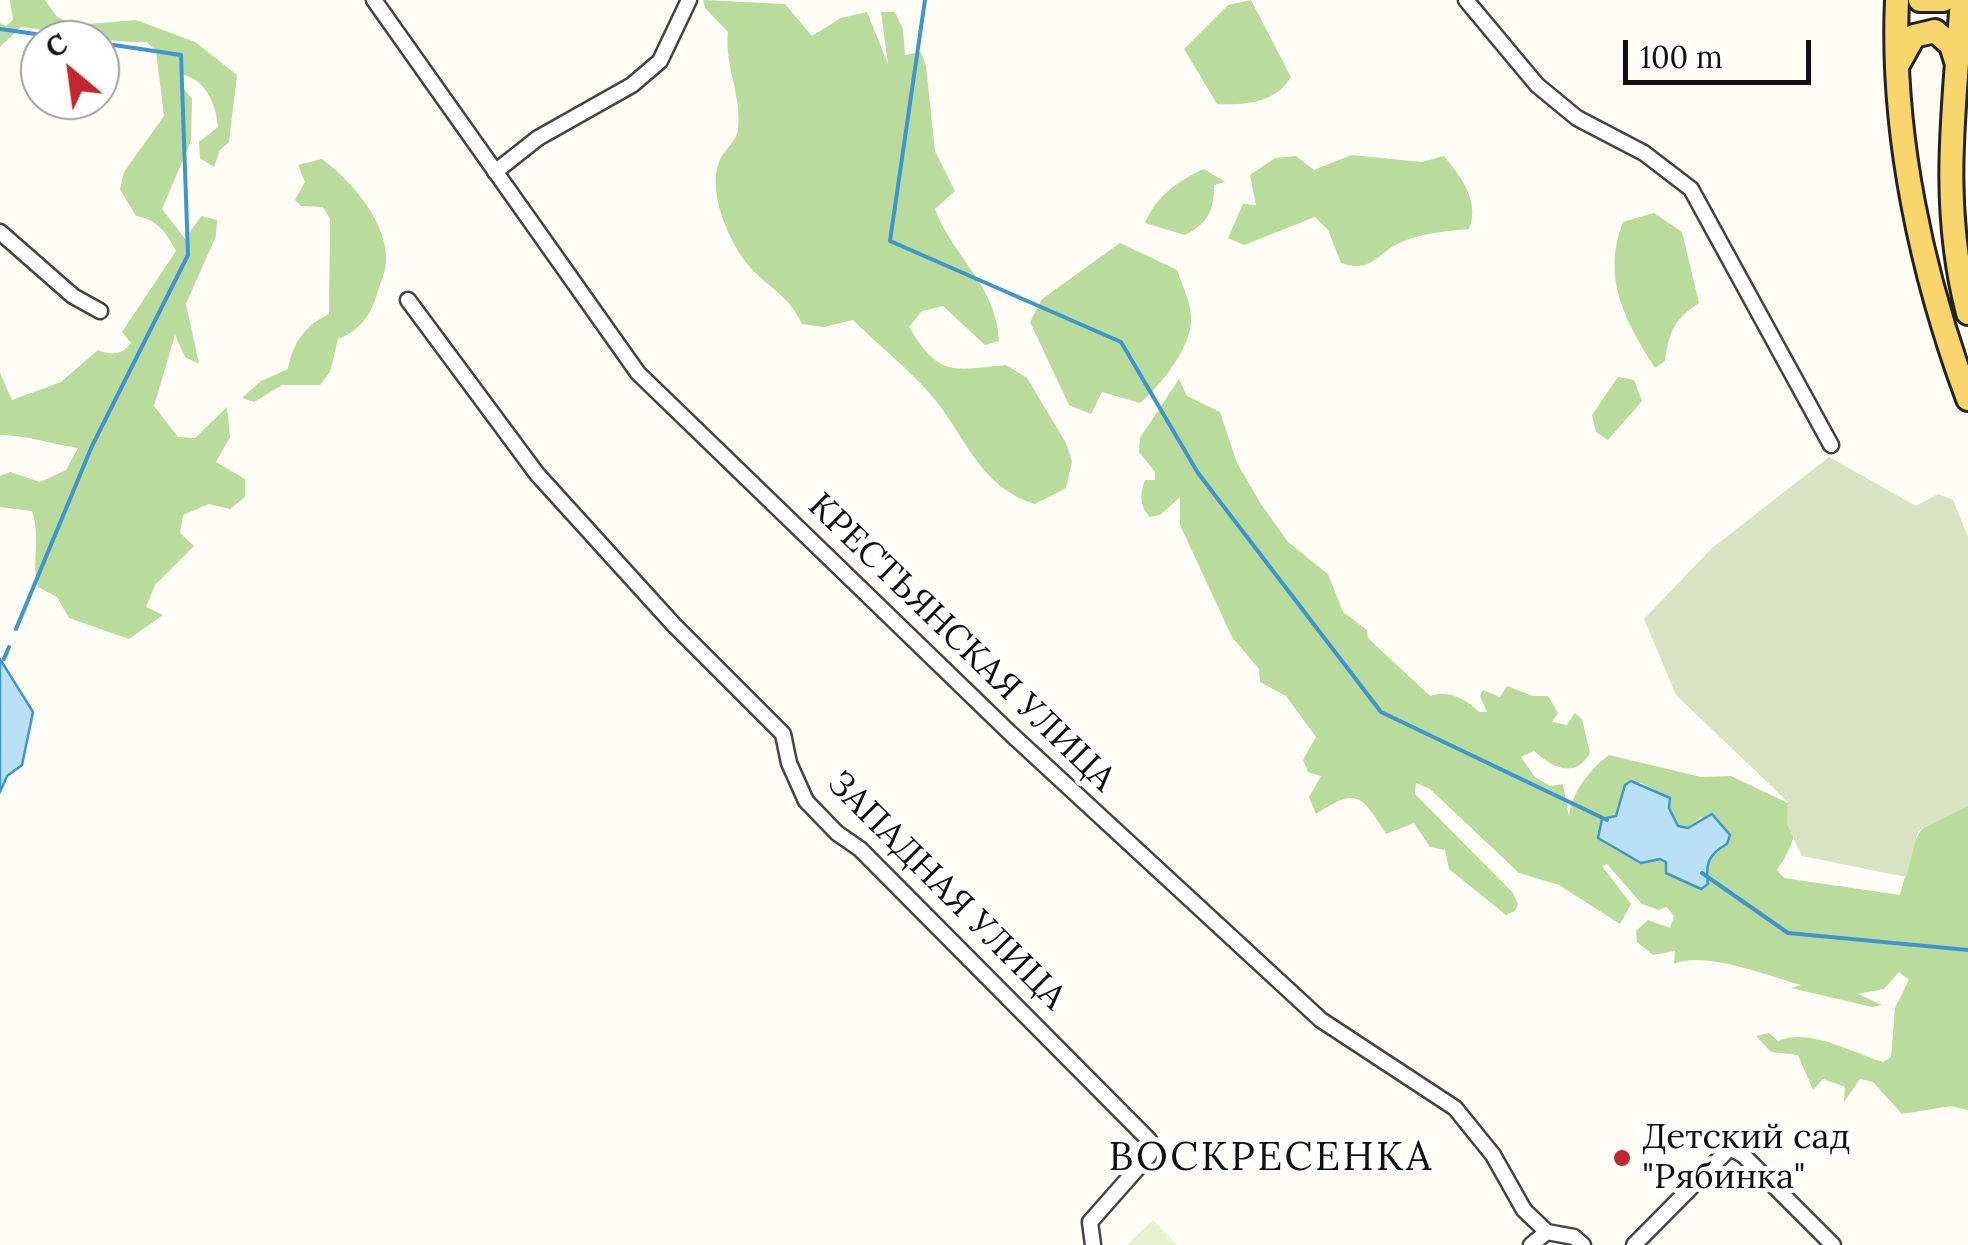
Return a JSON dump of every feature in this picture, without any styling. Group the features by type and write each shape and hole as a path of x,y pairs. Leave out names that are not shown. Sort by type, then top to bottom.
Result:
{"main road":[{"path":"1898,0 1898,64 1908,167 1926,263 1968,400"},
{"path":"1920,0 1943,0"},
{"path":"1962,0 1948,162 1950,210 1968,313"},
{"path":"1898,64 1906,46 1923,32 1945,37 1956,61"}],"street":[{"name":"КРЕСТЬЯНСКАЯ УЛИЦА","path":"374,0 638,373 1024,746 1321,1020 1455,1108 1493,1155 1524,1210 1547,1232 1574,1237 1583,1245"},
{"path":"495,172 538,138 632,85 660,61 689,0"},
{"path":"1466,0 1497,42 1550,96 1577,118 1644,153 1691,189 1832,444"},
{"path":"0,232 73,296 100,311"},
{"name":"ЗАПАДНАЯ УЛИЦА","path":"408,300 537,474 674,625 782,734 789,763 818,816 860,849 1149,1140 1150,1154 1090,1222 1093,1245"},
{"path":"1634,1245 1730,1148 1743,1155 1833,1245"},
{"path":"1531,1245 1547,1232"}],"green space":[{"path":"10,0 45,0 64,20 20,20 20,28 0,47 0,23 6,26 13,20"},
{"path":"703,0 785,4 812,36 841,18 867,12 888,64 881,12 895,12 903,29 905,55 921,52 926,66 935,151 955,191 935,209 991,304 999,341 985,345 943,306 922,311 909,327 939,363 960,369 1006,365 1027,378 1066,443 1072,462 1066,488 1035,504 1002,487 978,462 927,391 853,320 824,327 802,324 789,304 742,257 725,224 716,185 719,162 738,129 728,32 705,8"},
{"path":"1251,0 1291,77 1277,92 1259,101 1217,104 1184,49 1228,5"},
{"path":"136,20 195,42 237,75 229,142 220,150 214,167 200,158 199,142 218,127 215,109 202,86 180,74 180,84 192,99 191,141 162,209 185,239 201,216 217,220 216,236 186,304 199,364 185,357 175,335 154,406 178,437 195,438 227,407 230,437 216,462 245,479 245,497 230,509 209,504 183,515 180,533 194,546 155,585 146,607 163,615 129,639 69,618 57,597 38,587 32,511 0,507 0,476 10,472 40,482 66,470 78,448 0,435 0,373 12,400 61,382 98,350 123,350 131,343 122,332 176,251 160,228 136,216 120,189 124,172 164,116 156,51 147,42 120,41 120,21"},
{"path":"1351,155 1422,162 1444,156 1470,199 1469,229 1412,238 1361,266 1341,263 1328,230 1315,217 1244,245 1228,238 1243,204 1256,205 1250,175 1275,158 1296,156 1314,170"},
{"path":"322,159 356,191 375,218 385,248 384,275 368,315 352,332 338,339 330,372 320,385 282,385 254,402 242,398 261,381 288,369 301,336 329,314 330,219 323,207 301,206 295,200 305,182 298,165"},
{"path":"1204,169 1225,182 1214,185 1211,209 1199,226 1185,235 1145,223 1169,190"},
{"path":"1654,213 1682,232 1699,303 1678,321 1665,361 1655,368 1626,316 1614,261 1623,222"},
{"path":"1120,243 1177,270 1189,304 1190,327 1174,364 1140,403 1102,392 1091,414 1069,405 1030,322 1042,299"},
{"path":"1618,377 1634,380 1642,401 1608,440 1596,432 1592,415"},
{"path":"1179,379 1187,396 1220,412 1237,463 1261,504 1288,542 1328,574 1343,612 1367,630 1368,638 1430,696 1450,695 1479,712 1487,712 1480,696 1483,690 1500,697 1507,686 1533,696 1548,696 1558,713 1552,722 1567,725 1575,713 1582,719 1590,753 1578,766 1556,766 1534,751 1521,757 1535,777 1550,786 1563,784 1569,817 1582,783 1609,755 1701,777 1731,776 1794,806 1793,840 1777,870 1784,878 1900,895 1914,846 1924,827 1968,798 1968,1110 1951,1106 1902,1114 1873,1082 1860,1079 1844,1102 1845,1087 1823,1079 1813,1090 1798,1055 1771,1052 1756,1036 1769,1033 1778,1041 1816,1039 1883,1062 1891,1057 1895,1008 1909,980 1899,972 1884,989 1858,994 1882,1005 1872,1007 1791,988 1801,985 1718,962 1674,964 1675,951 1653,955 1637,942 1636,931 1648,920 1670,928 1674,916 1667,907 1658,910 1642,904 1607,864 1602,866 1631,904 1620,924 1559,885 1519,873 1430,789 1416,783 1415,794 1513,893 1518,904 1515,911 1506,915 1449,869 1445,850 1430,847 1414,823 1386,834 1363,803 1349,798 1316,814 1309,797 1321,776 1308,772 1303,760 1316,737 1286,696 1260,682 1259,669 1232,637 1180,525 1180,497 1160,515 1150,517 1144,508 1143,485 1145,480 1155,480 1155,472 1139,452 1140,438","holes":["1641,783 1670,798 1668,807 1678,826 1688,828 1701,817 1727,844 1710,860 1708,884 1660,858 1640,863 1602,819 1615,816 1625,785"]},
{"path":"1829,457 1916,506 1938,494 1953,500 1968,537 1968,806 1918,831 1906,877 1802,856 1787,824 1788,802 1676,695 1644,619 1711,549"},
{"path":"1153,1220 1177,1245 1127,1245"}],"water":[{"path":"0,659 33,712 22,765 7,776 0,792"},
{"path":"1631,781 1670,798 1669,808 1678,826 1688,828 1712,814 1730,835 1727,844 1710,860 1708,884 1701,889 1666,873 1666,862 1660,859 1641,863 1598,838 1602,819 1616,816 1625,785"}],"waterway":[{"path":"925,0 890,241 1121,342 1198,473 1381,712 1607,820"},
{"path":"0,29 20,32"},
{"path":"16,629 92,446 188,255 181,55 120,46"},
{"path":"4,659 9,647"},
{"path":"1702,873 1788,933 1968,950"}],"place":[{"name":"Детский сад \"Рябинка\"","path":"1622,1158"}],"district":[{"name":"ВОСКРЕСЕНКА","path":"1271,1159"}]}
